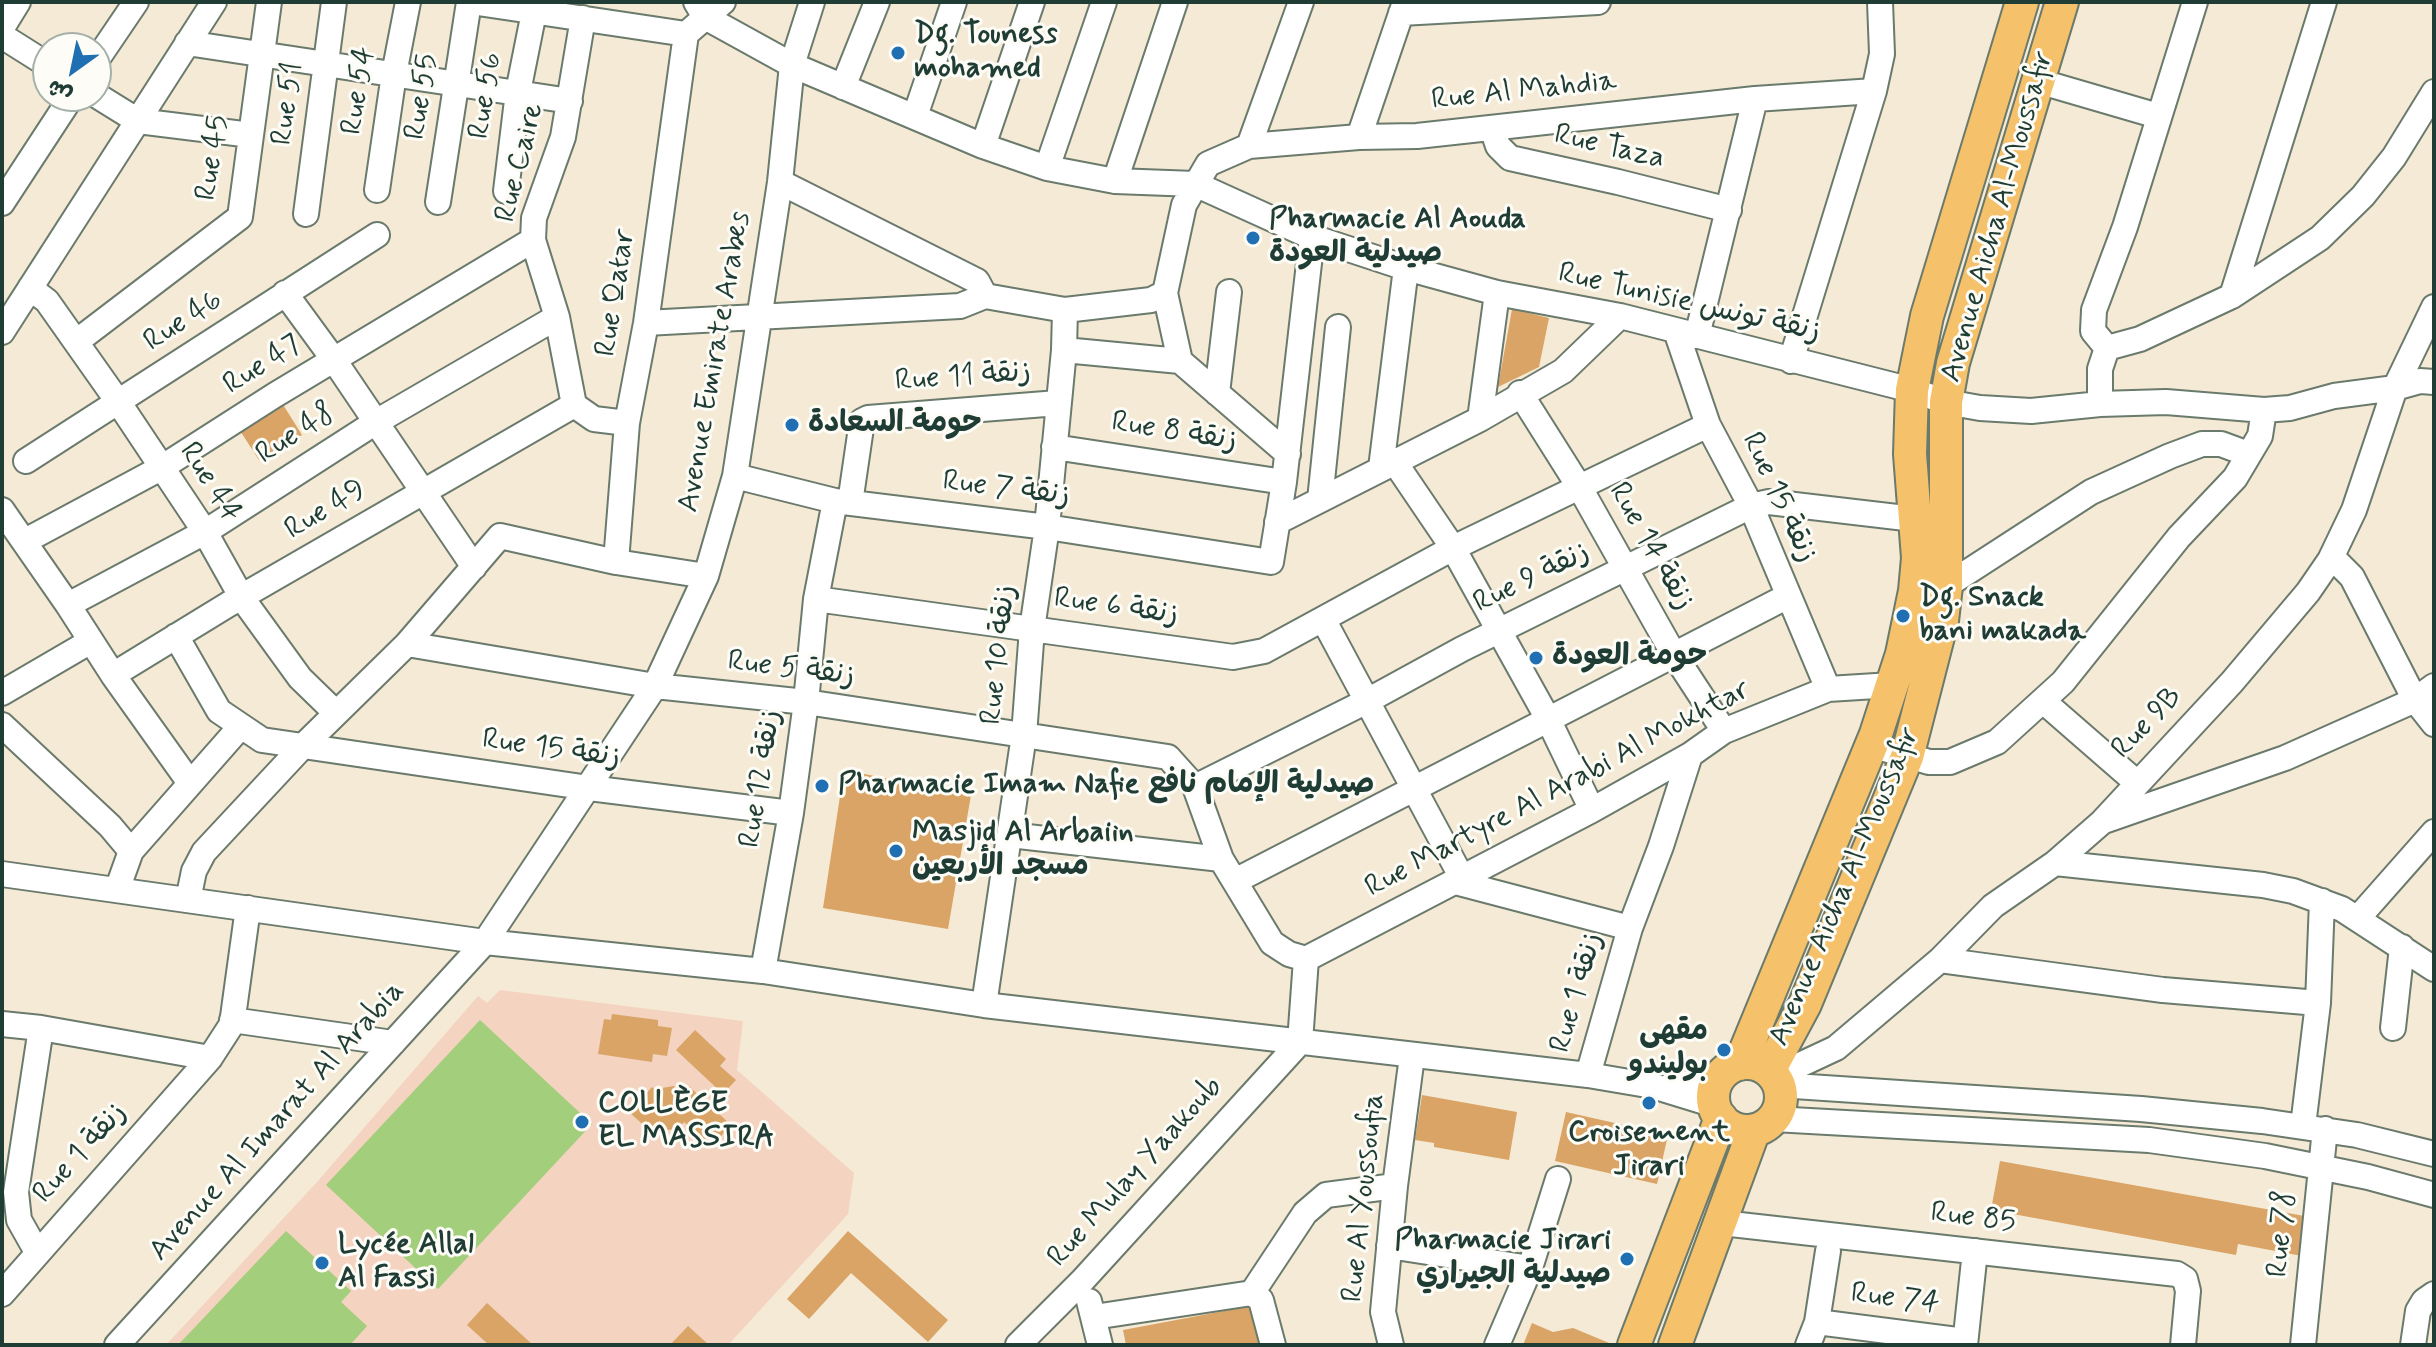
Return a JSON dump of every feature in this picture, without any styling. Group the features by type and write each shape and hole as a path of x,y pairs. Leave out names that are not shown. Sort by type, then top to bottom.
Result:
{"main road":[{"name":"Avenue Aicha Al-Moussafir","path":"1634,1345 1745,1086 1902,654 1915,591 1918,558 1910,454 1912,390 1927,316 2022,2"},
{"name":"Avenue Aicha Al-Moussafir","path":"1745,1086 1805,1004 1907,757 1942,621 1946,586 1946,402 1953,363 2062,2"},
{"path":"1675,1345 1764,1124 1780,1106 1745,1086 1733,1127 1764,1124"}],"street":[{"path":"2,28 18,2"},
{"path":"112,37 136,2"},
{"path":"2,332 9,306 30,288 214,2"},
{"name":"Rue 45","path":"76,342 240,217 269,2"},
{"name":"Rue 51","path":"306,214 334,2"},
{"name":"Rue 54","path":"377,190 408,2"},
{"path":"470,2 686,34 708,7"},
{"name":"Rue 55","path":"438,202 470,2"},
{"path":"792,65 812,2"},
{"path":"843,87 877,2"},
{"path":"915,116 954,2"},
{"path":"983,146 1032,2"},
{"path":"1047,168 1104,2"},
{"path":"1115,181 1175,2"},
{"path":"1249,146 1301,2"},
{"path":"1359,137 1403,7 1598,2"},
{"path":"2107,348 2093,331 2094,310 2125,227 2195,2"},
{"path":"2232,296 2324,2"},
{"path":"1791,361 1874,91 1882,54 1876,4"},
{"name":"Rue Tunisie زنقة تونس","path":"708,7 792,65 983,146 1047,168 1115,181 1195,184 1312,237 1406,268 1497,293 1620,316 1912,390 1946,402 2031,411 2166,402 2264,410 2290,408 2334,396 2395,388 2420,381 2434,382"},
{"name":"Rue 56","path":"506,191 518,92 534,12"},
{"name":"Rue Caire","path":"574,405 557,317 533,240 534,218 563,137 583,18"},
{"name":"Rue Qatar","path":"616,562 627,423 646,323 686,34"},
{"path":"2,36 32,55"},
{"path":"187,43 570,101"},
{"name":"Avenue Emirate Arabes","path":"485,942 655,686 706,576 735,476 780,182 792,65"},
{"path":"2038,81 2158,116"},
{"name":"Rue Al Mahdia","path":"1195,184 1208,164 1249,146 1359,137 1417,136 1755,99 1874,91"},
{"path":"2107,348 2140,339 2232,296 2320,238 2363,196 2394,157 2434,92"},
{"path":"1686,334 1729,210 1755,99"},
{"path":"112,105 138,121 251,135"},
{"path":"2,203 62,112"},
{"name":"Rue Taza","path":"1492,128 1498,146 1510,158 1729,210"},
{"path":"780,182 977,281 985,296"},
{"path":"1180,361 1165,293 1184,205 1195,184"},
{"name":"Rue 46","path":"26,461 377,235"},
{"path":"1277,522 1288,454 1312,237"},
{"name":"Rue 47","path":"25,541 161,468 533,240"},
{"path":"1406,268 1387,465 1453,548 1548,719 1592,810"},
{"name":"Rue 44","path":"30,288 47,301 119,403 205,532 242,598 300,678 336,713"},
{"path":"1217,393 1229,292"},
{"path":"285,293 474,567"},
{"path":"646,323 960,306 985,296 1065,310 1151,300 1165,293"},
{"path":"1480,419 1497,293"},
{"name":"Rue 9B","path":"1745,1086 1836,1048 1940,960 1993,906 2055,863 2102,822 2232,682 2308,592 2330,560 2354,510 2395,388 2434,307"},
{"name":"Rue 10 زنقة","path":"984,1005 1024,735 1032,629 1047,527 1065,310"},
{"path":"1277,522 1480,419 1520,393 1563,371 1620,316"},
{"name":"Rue 48","path":"68,605 205,532 376,422 557,317"},
{"path":"1320,500 1338,327"},
{"name":"Rue 15 زنقة","path":"1686,334 1708,425 1751,506 1828,689"},
{"path":"2100,404 2100,369 2107,348"},
{"path":"1064,350 1180,361 1288,454"},
{"name":"Rue 14 زنقة","path":"1520,393 1580,488 1673,653 1724,731"},
{"name":"Rue 11 زنقة","path":"842,502 862,421 868,418 1058,403"},
{"path":"574,405 594,419 627,423"},
{"name":"Rue 49","path":"113,675 574,405"},
{"path":"2201,406 2202,444"},
{"path":"1871,745 1929,762 1950,762 1997,742 2043,701 2102,635 2179,537 2235,478 2260,436 2264,410"},
{"path":"1458,880 1415,788 1323,619 1453,548 1708,425"},
{"path":"1946,586 2091,492 2170,456 2202,444 2221,444 2248,454"},
{"name":"Rue 8 زنقة","path":"1054,447 1284,482"},
{"name":"Rue 7 زنقة","path":"735,476 842,502 1047,527 1271,562 1277,522"},
{"name":"Rue 12 زنقة","path":"763,971 791,813 816,599 842,502"},
{"name":"Rue 9 زنقة","path":"1195,787 1500,630 1751,506 1769,502 1914,519"},
{"path":"2,510 190,783"},
{"path":"188,900 194,871 204,852 302,747 407,644 500,536 616,562 706,576"},
{"path":"2330,560 2345,569 2359,588 2425,693 2434,724"},
{"path":"1235,881 1788,596"},
{"name":"Rue 6 زنقة","path":"816,599 1233,657 1264,651 1323,619"},
{"name":"Rue 15 زنقة","path":"176,636 219,711 262,740 589,788 791,813"},
{"path":"2,693 91,641"},
{"name":"Rue 5 زنقة","path":"407,644 655,686 806,702 1168,757 1195,787"},
{"name":"Rue Martyre Al Arabi Al Mokhtar","path":"1306,959 1592,810 1690,755 1724,731 1828,689 1892,685"},
{"path":"2102,822 2285,758 2425,693"},
{"path":"2043,701 2136,782"},
{"path":"2,725 110,826 131,851"},
{"path":"117,890 131,851 241,726"},
{"name":"Rue 1 زنقة","path":"1588,1075 1630,928 1661,846 1690,755"},
{"path":"1195,787 1221,859 1272,943 1289,954 1306,959 1300,1042"},
{"path":"2358,918 2434,832"},
{"path":"1010,835 1221,859"},
{"path":"2055,863 2263,885 2322,901 2358,918 2433,967"},
{"path":"2,874 485,942 763,971 984,1005 1588,1075 1653,1086 1745,1086 2141,1109 2314,1128 2434,1154"},
{"name":"Rue 1 زنقة","path":"1458,880 1630,928"},
{"name":"Rue 78","path":"2303,1345 2322,1167 2314,1128 2322,901"},
{"name":"Rue 1 زنقة","path":"2,1294 210,1058 232,1020 248,908"},
{"name":"Avenue Al Imarat Al Arabia","path":"117,1345 485,942"},
{"path":"2393,1028 2402,947"},
{"path":"1940,960 2163,990 2318,1003"},
{"path":"232,1020 393,1043"},
{"path":"2,1024 210,1058"},
{"path":"37,1252 19,1220 16,1192 41,1028"},
{"name":"Rue Mulay Yaakoub","path":"1018,1345 1082,1281 1300,1042"},
{"name":"Rue Al Youssoufia","path":"1391,1345 1383,1312 1412,1056"},
{"path":"1764,1124 2149,1140 2265,1156 2434,1195"},
{"path":"1497,1345 1530,1268 1558,1179"},
{"path":"1273,1345 1256,1297 1305,1213 1326,1195 1395,1186"},
{"name":"Rue 85","path":"1722,1223 2177,1274 2187,1281 2188,1308 2183,1345"},
{"path":"1389,1246 1530,1268"},
{"name":"Rue 74","path":"1828,1251 1813,1334 1965,1343"},
{"path":"1965,1343 1975,1251"},
{"path":"1082,1281 1100,1345"},
{"path":"2413,1345 2418,1311 2424,1301 2434,1294"},
{"path":"1094,1317 1256,1297"}],"shaded area":[{"name":"COLLÈGE EL MASSIRA","path":"500,990 743,1021 737,1070 854,1173 848,1214 728,1345 166,1345 317,1182 478,996 487,1003"}],"green space":[{"path":"480,1020 592,1124 438,1289 326,1185"},
{"path":"286,1231 351,1291 341,1302 367,1326 350,1345 178,1345"}],"building":[{"path":"1512,309 1549,318 1539,367 1498,387"},
{"path":"277,395 302,435 259,460 235,423"},
{"name":"Masjid Al Arbaiin مسجد الأربعين","path":"844,770 971,795 948,929 823,908"},
{"path":"612,1014 658,1020 658,1026 672,1028 667,1056 653,1054 652,1062 598,1054 604,1019 611,1020"},
{"path":"695,1030 726,1059 720,1066 736,1080 723,1094 676,1050"},
{"path":"674,1086 682,1094 689,1086 731,1125 711,1147 684,1122 678,1129 667,1130 658,1123 650,1131 629,1112 652,1087 658,1093 662,1088"},
{"path":"1422,1095 1517,1112 1509,1160 1434,1147 1434,1143 1415,1140"},
{"path":"1566,1112 1668,1135 1657,1184 1555,1161"},
{"path":"2000,1161 2310,1217 2302,1256 2238,1244 2236,1255 1991,1210"},
{"path":"848,1231 948,1320 928,1342 851,1273 809,1319 787,1299"},
{"path":"487,1303 533,1345 489,1345 467,1325"},
{"path":"1256,1305 1264,1345 1126,1345 1123,1330"},
{"path":"1532,1323 1553,1332 1573,1328 1614,1345 1523,1345"},
{"path":"688,1326 709,1345 670,1345"}],"place":[{"name":"Dg. Touness mohamed","path":"898,53"},
{"name":"Pharmacie Al Aouda صيدلية العودة","path":"1253,238"},
{"name":"حومة السعادة","path":"792,425"},
{"name":"Dg. Snack bani makada","path":"1903,616"},
{"name":"حومة العودة","path":"1536,658"},
{"name":"Pharmacie Imam Nafie صيدلية الإمام نافع","path":"822,786"},
{"name":"Masjid Al Arbaiin مسجد الأربعين","path":"896,851"},
{"name":"مقهى بوليندو","path":"1724,1050"},
{"name":"Croisement Jirari","path":"1649,1103"},
{"name":"COLLÈGE EL MASSIRA","path":"582,1122"},
{"name":"Pharmacie Jirari صيدلية الجيراري","path":"1627,1259"},
{"name":"Lycée Allal Al Fassi","path":"322,1263"}]}
